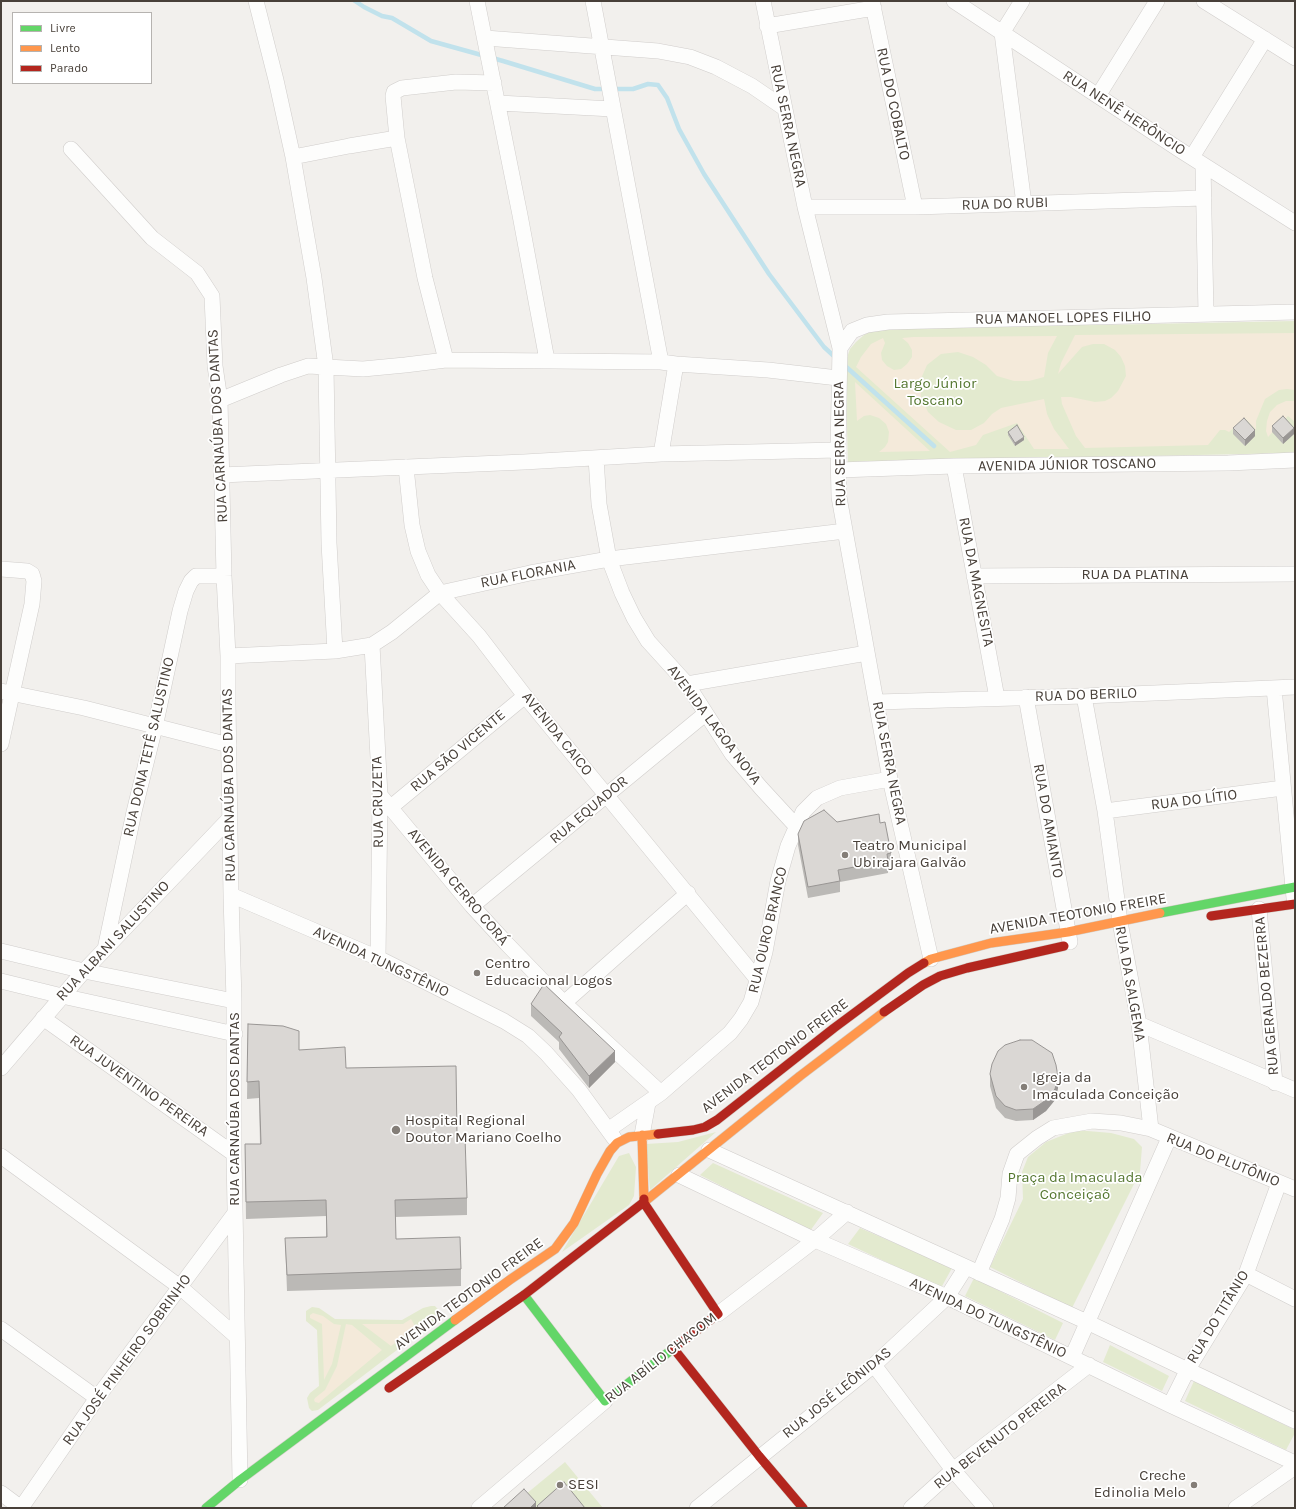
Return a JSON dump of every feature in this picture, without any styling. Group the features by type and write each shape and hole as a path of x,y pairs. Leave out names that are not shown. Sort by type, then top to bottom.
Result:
{"main road":[{"name":"AVENIDA TEOTONIO FREIRE","path":"383,1392 524,1295 644,1203 809,1069 882,1013 940,976 1072,940 1121,930 1259,893 1294,887"},
{"path":"1201,918 1295,903"},
{"name":"AVENIDA TEOTONIO FREIRE","path":"206,1508 240,1480 511,1279 555,1249 574,1223 597,1174 616,1143 629,1137 680,1133 705,1127 730,1110 908,973 931,959 991,943 1072,940"},
{"path":"800,1055 809,1069"},
{"path":"642,1135 644,1203 718,1314"},
{"path":"524,1295 605,1401"},
{"name":"RUA ABÍLIO CHACOM","path":"605,1401 718,1314"},
{"path":"674,1349 759,1456 803,1508"}],"street":[{"path":"256,1 276,80 293,158 313,271 326,367 329,542 335,651"},
{"path":"478,1 547,360"},
{"path":"593,1 612,109 669,363 661,454"},
{"name":"RUA SERRA NEGRA","path":"763,1 805,207 840,348 838,378 839,497 890,779 931,959"},
{"name":"RUA NENÊ HERÔNCIO","path":"954,1 1198,161 1293,218"},
{"path":"1022,1 1002,33 1024,204"},
{"path":"1204,1 1295,58"},
{"path":"1098,96 1156,2"},
{"path":"767,26 873,5"},
{"name":"RUA DO COBALTO","path":"873,5 915,207"},
{"path":"485,38 658,51 690,57 716,67 752,86 784,108"},
{"path":"1206,314 1204,198 1198,161 1265,39"},
{"path":"446,360 425,278 397,138 393,96 394,92 398,89 456,82 494,83"},
{"path":"498,103 612,109"},
{"path":"293,158 349,146 397,138"},
{"name":"RUA CARNAÚBA DOS DANTAS","path":"71,149 152,238 196,273 212,296 215,366 220,400 224,576 228,656 234,1001 234,1154 240,1480"},
{"name":"RUA DO RUBI","path":"805,207 915,207 1204,198"},
{"name":"RUA MANOEL LOPES FILHO","path":"840,348 852,331 867,325 888,322 1295,312"},
{"path":"220,400 281,375 308,366 363,369 446,360 547,360 669,363 768,370 838,378"},
{"path":"221,475 661,454 838,450"},
{"name":"AVENIDA LAGOA NOVA","path":"596,458 599,504 609,559 634,618 648,640 687,684 732,754 796,826"},
{"name":"AVENIDA JÚNIOR TOSCANO","path":"839,470 954,466 1228,463 1295,460"},
{"name":"RUA DA MAGNESITA","path":"954,466 997,698"},
{"name":"AVENIDA CAICO","path":"406,467 412,525 418,551 428,575 440,593 479,636 525,696 757,979"},
{"name":"RUA FLORANIA","path":"228,656 335,651 372,645 392,632 440,593 530,573 609,559 845,531"},
{"path":"1,569 26,570 32,574 34,581 32,604 7,692 1,744"},
{"name":"RUA DA PLATINA","path":"974,576 1295,574"},
{"name":"RUA DONA TETÊ SALUSTINO","path":"105,949 134,812 186,591 191,581 196,576 224,576"},
{"name":"RUA CRUZETA","path":"372,645 380,795 378,958"},
{"path":"687,684 867,653"},
{"name":"RUA DO BERILO","path":"877,702 1084,696 1295,687"},
{"path":"1274,688 1282,788 1295,903"},
{"path":"7,692 84,708 229,745"},
{"name":"RUA SÃO VICENTE","path":"391,807 525,696"},
{"name":"RUA DA SALGEMA","path":"1084,696 1105,811 1121,930 1139,1024 1151,1129"},
{"name":"RUA DO AMIANTO","path":"1026,697 1072,940"},
{"name":"RUA EQUADOR","path":"472,906 705,714"},
{"name":"RUA OURO BRANCO","path":"608,1130 661,1093 730,1033 742,1019 751,1002 765,952 778,881 788,846 803,812 817,798 840,788 890,779"},
{"name":"RUA DO LÍTIO","path":"1105,811 1282,788"},
{"name":"AVENIDA CERRO CORÁ","path":"380,795 472,906 506,944 564,1003 661,1093"},
{"name":"RUA ALBANI SALUSTINO","path":"1,1068 84,971 230,818"},
{"path":"564,1003 688,893"},
{"name":"AVENIDA TUNGSTÊNIO","path":"231,895 378,958 504,1021 528,1036 546,1053 579,1090 616,1143"},
{"name":"RUA GERALDO BEZERRA","path":"1259,909 1275,1083"},
{"path":"1,951 84,971 234,1001"},
{"path":"1,981 234,1034"},
{"name":"RUA JUVENTINO PEREIRA","path":"43,1018 234,1154"},
{"path":"1139,1024 1275,1083 1295,1090"},
{"path":"642,1135 648,1103"},
{"name":"RUA DO PLUTÔNIO","path":"973,1270 1002,1219 1008,1198 1010,1174 1017,1154 1037,1138 1053,1128 1092,1122 1121,1123 1151,1129 1169,1138 1295,1189"},
{"path":"1072,1357 1169,1138"},
{"path":"708,1150 1087,1322 1295,1421"},
{"path":"1,1156 180,1287 237,1337"},
{"name":"AVENIDA DO TUNGSTÊNIO","path":"679,1175 815,1240 947,1297 1170,1405 1295,1463"},
{"name":"RUA DO TITÂNIO","path":"1170,1405 1188,1369 1246,1274 1279,1183"},
{"name":"RUA ABÍLIO CHACOM","path":"718,1314 815,1240 847,1212"},
{"name":"RUA JOSÉ PINHEIRO SOBRINHO","path":"21,1508 97,1398 235,1213"},
{"name":"RUA JOSÉ LEÔNIDAS","path":"697,1508 759,1456 874,1365 947,1297 973,1270"},
{"path":"1246,1274 1295,1299"},
{"path":"511,1279 524,1295"},
{"path":"1,1329 97,1398"},
{"path":"874,1365 953,1470 986,1508"},
{"name":"RUA BEVENUTO PEREIRA","path":"911,1508 953,1470 1089,1365"},
{"name":"RUA ABÍLIO CHACOM","path":"479,1508 605,1401"},
{"path":"1236,1508 1295,1467"},
{"path":"1,1493 21,1508"}],"green space":[{"name":"Largo Júnior Toscano","path":"1295,321 1295,453 848,462 845,363 850,349 856,342 864,335 875,329 900,326 1101,325"},
{"name":"Praça da Imaculada Conceiçaõ","path":"1076,1130 1111,1133 1134,1139 1142,1147 1140,1172 1072,1308 990,1267 1023,1199 1022,1172 1028,1157 1046,1142"},
{"path":"716,1132 650,1190 646,1144 678,1142"},
{"path":"629,1153 636,1167 634,1196 629,1205 562,1252 619,1156"},
{"path":"713,1163 823,1213 810,1231 700,1175"},
{"path":"860,1228 952,1268 941,1288 848,1244"},
{"path":"974,1278 1063,1323 1055,1340 965,1296"},
{"path":"435,1306 443,1315 318,1410 312,1411 309,1408 307,1398 310,1393 319,1386 317,1330 306,1321 306,1311 312,1307 319,1308 335,1319 402,1320 423,1308"},
{"path":"1110,1345 1169,1376 1162,1391 1103,1362"},
{"path":"1194,1381 1295,1430 1295,1433 1286,1450 1185,1401"},
{"name":"SESI","path":"565,1462 603,1508 509,1508"}],"sand":[{"path":"1295,333 1295,390 1279,390 1265,399 1256,421 1256,430 1245,418 1229,432 1220,430 1208,445 1085,448 1076,436 1062,404 1061,397 1071,397 1095,402 1105,401 1111,398 1118,391 1126,376 1125,366 1121,357 1115,350 1104,344 1093,344 1082,347 1058,374 1061,363 1075,335"},
{"path":"1057,336 1048,353 1044,377 1029,381 1014,381 997,376 986,365 973,357 958,352 941,354 927,365 920,381 921,397 928,412 939,422 956,430 971,430 984,423 992,414 1001,408 1044,399 1047,414 1054,429 1069,449 1034,449 1017,423 983,435 976,445 950,452 856,367 861,357 871,344 883,338 885,343 881,353 882,360 887,366 894,370 901,369 912,357 912,350 908,343 902,338"},
{"path":"855,382 930,451 879,452 888,442 889,432 886,424 879,418 870,415 864,416 857,421"},
{"path":"1286,401 1295,401 1295,422 1288,416 1268,437 1266,431 1270,412 1277,405"},
{"path":"313,1313 323,1316 334,1324 341,1325 332,1364 324,1380 322,1324 310,1318 310,1315"},
{"path":"411,1319 416,1328 391,1346 362,1324 403,1324"},
{"path":"346,1324 352,1325 382,1350 319,1403 315,1402 315,1398 325,1390 337,1366"}],"building":[{"path":"1283,416 1294,428 1283,438 1272,426"},
{"path":"1244,418 1255,430 1245,440 1233,428"},
{"path":"1017,425 1024,437 1015,443 1008,432"},
{"name":"Teatro Municipal Ubirajara Galvão","path":"824,810 837,822 879,814 880,823 885,822 891,853 887,854 888,861 838,870 840,881 808,887 798,834 804,821"},
{"path":"544,984 615,1051 589,1076 559,1037 562,1033 531,1004"},
{"path":"248,1024 283,1026 299,1031 299,1050 345,1047 346,1068 456,1066 457,1137 465,1137 467,1198 395,1200 396,1239 460,1237 461,1269 287,1275 285,1238 327,1237 326,1200 246,1202 245,1144 261,1144 259,1081 247,1082"},
{"name":"Igreja da Imaculada Conceição","path":"1020,1040 1032,1040 1052,1053 1056,1065 1058,1077 1055,1089 1046,1100 1033,1109 1016,1110 1005,1106 996,1096 990,1074 992,1064 998,1051 1005,1045"},
{"path":"564,1482 585,1508 539,1508 537,1506"},
{"path":"524,1489 536,1502 530,1508 503,1508"}],"waterway":[{"path":"355,1 382,16 392,18 431,41 595,89 633,89 648,84 658,85 667,98 679,129 704,174 769,274 824,347 836,358"},
{"path":"843,364 934,446"}],"traffic: fast":[{"path":"1160,913 1295,887"},
{"path":"524,1295 605,1401 674,1348"},
{"path":"206,1508 240,1480 455,1320"}],"traffic: slow":[{"path":"924,963 931,959 991,943 1068,932 1160,913"},
{"path":"644,1202 800,1076 884,1012"},
{"path":"455,1320 555,1249 574,1223 597,1174 610,1151 617,1143 629,1137 658,1134"},
{"path":"642,1135 644,1199"}],"traffic: jam":[{"path":"1211,916 1295,904"},
{"path":"884,1012 923,985 940,976 967,968 1064,946"},
{"path":"658,1134 693,1130 705,1127 717,1120 834,1028 908,973 924,963"},
{"path":"644,1199 644,1203 718,1314 674,1348"},
{"path":"389,1388 524,1295 644,1202"},
{"path":"674,1349 759,1456 803,1508"}],"place":[{"name":"Teatro Municipal Ubirajara Galvão","path":"845,855"},
{"name":"Centro Educacional Logos","path":"477,973"},
{"name":"Igreja da Imaculada Conceição","path":"1024,1087"},
{"name":"Hospital Regional Doutor Mariano Coelho","path":"396,1130"},
{"name":"SESI","path":"560,1485"},
{"name":"Creche Edinolia Melo","path":"1194,1485"}]}
